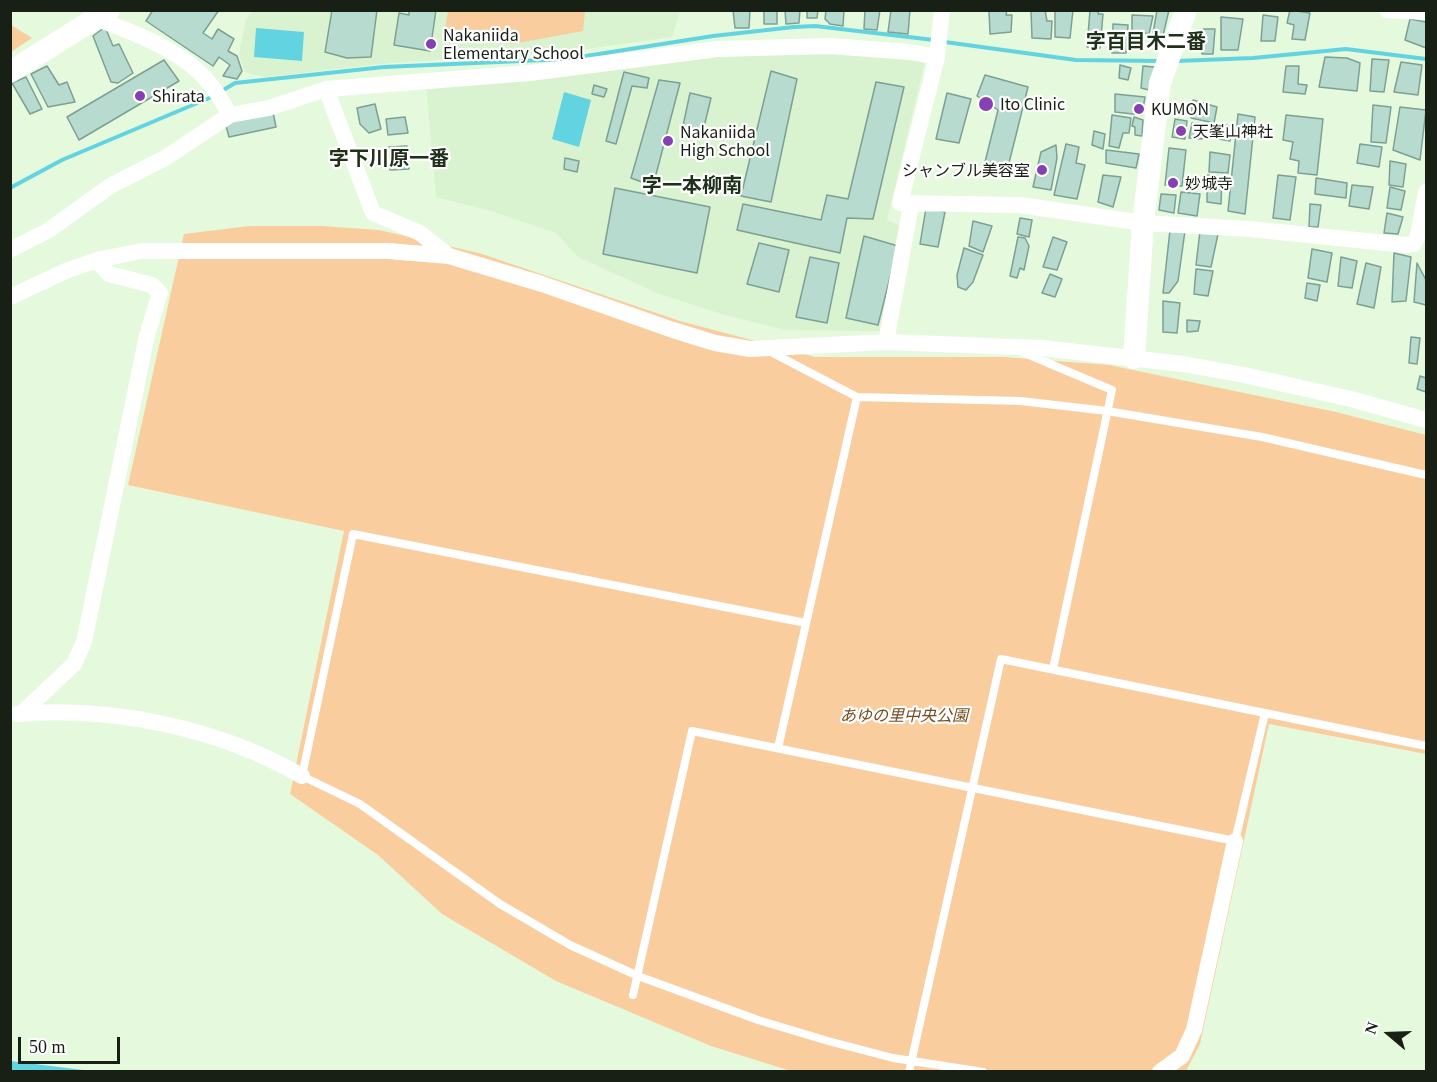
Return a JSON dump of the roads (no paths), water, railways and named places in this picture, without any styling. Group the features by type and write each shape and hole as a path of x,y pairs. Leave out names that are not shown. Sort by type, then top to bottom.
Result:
{"street":[{"path":"942,10 937,54 900,203 911,205 1020,204 1143,223 1250,229 1405,245 1414,244 1418,235 1426,192"},
{"path":"1134,358 1143,223 1160,83 1186,10"},
{"path":"1387,10 1426,12"},
{"path":"10,72 103,15 123,29 168,52 201,74 212,86 226,109"},
{"path":"10,250 49,230 111,186 165,158 226,109 269,108 326,89 530,73 718,49 829,46 937,54"},
{"path":"326,89 373,213 420,233 449,256"},
{"path":"886,342 911,205"},
{"path":"10,297 68,270 97,260 141,251 388,251 449,256 542,284 715,343 750,349 886,342 1042,348 1134,358 1244,375 1351,399 1426,420"},
{"path":"16,714 74,664 84,642 150,324 160,293 152,285 109,274 97,260"},
{"path":"16,714 83,712 141,720 235,744 268,756 302,776"},
{"path":"1166,1070 1182,1056 1194,1030 1235,841"}],"lane":[{"path":"1009,347 1112,390 1053,669"},
{"path":"763,348 857,397 1021,401 1107,411 1262,437 1426,475"},
{"path":"778,748 857,397"},
{"path":"806,623 353,534 302,776 360,804 500,904 570,945 638,976 758,1020 828,1041 911,1061 984,1071"},
{"path":"909,1071 1001,659 1426,746"},
{"path":"633,996 692,731 1235,841 1265,713"}],"water":[{"path":"256,28 304,32 302,61 254,57"},
{"path":"564,92 591,100 579,147 552,139"},
{"path":"11,1061 91,1071 11,1071"}],"waterway":[{"path":"220,92 235,83 384,67 567,59 713,36 794,27 815,26 934,40"},
{"path":"945,42 1076,60 1161,61"},
{"path":"1177,61 1253,58 1346,49 1426,59"},
{"path":"10,188 62,160 214,96"}],"place":[{"name":"Nakaniida Elementary School","path":"431,44"},
{"name":"Shirata","path":"140,96"},
{"name":"Ito Clinic","path":"986,104"},
{"name":"KUMON","path":"1139,109"},
{"name":"天峯山神社","path":"1181,131"},
{"name":"Nakaniida High School","path":"668,141"},
{"name":"シャンブル美容室","path":"1042,170"},
{"name":"妙城寺","path":"1173,183"}],"district":[{"name":"字百目木二番","path":"1146,40"},
{"name":"字下川原一番","path":"389,157"},
{"name":"字一本柳南","path":"692,184"}],"park label":[{"name":"あゆの里中央公園","path":"904,715"}]}
